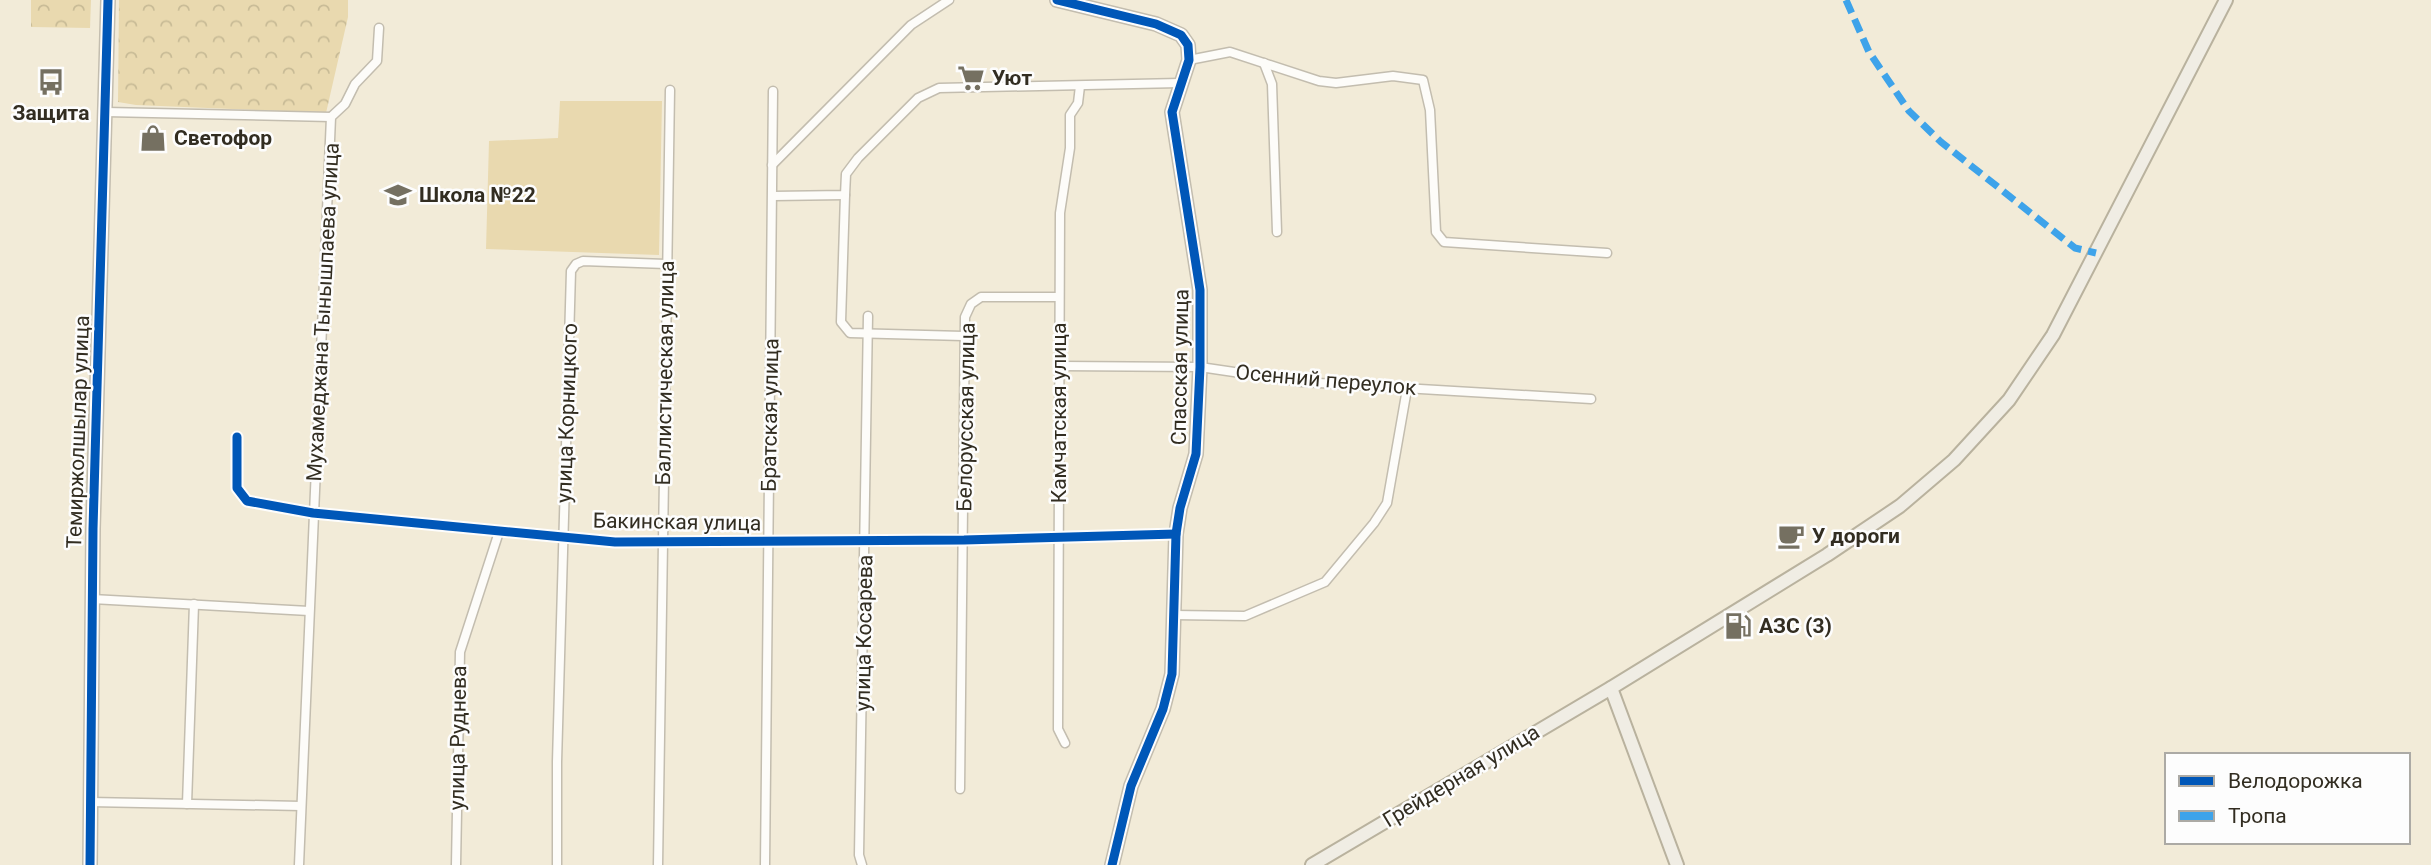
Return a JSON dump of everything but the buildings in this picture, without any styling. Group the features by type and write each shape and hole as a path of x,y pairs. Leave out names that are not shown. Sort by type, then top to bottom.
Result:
{"main road":[{"name":"Грейдерная улица","path":"1312,865 1611,688 1827,555 1891,512 1954,460 2009,400 2053,335 2226,0"},
{"path":"1611,688 1677,865"}],"street":[{"name":"Темиржолшылар улица","path":"90,865 92,599 108,0"},
{"path":"772,165 911,25 948,0"},
{"path":"1057,0 1169,29 1181,35 1188,45 1189,60 1230,52 1319,81 1336,83 1393,76 1423,80 1430,110 1436,232 1444,242 1607,253"},
{"name":"Мухамеджана Тынышпаева улица","path":"299,865 331,117 345,104 355,83 377,61 379,28"},
{"name":"Спасская улица","path":"1112,865 1131,786 1163,709 1172,674 1176,534 1180,508 1196,454 1200,290 1172,112 1189,60"},
{"path":"1264,63 1272,84 1277,232"},
{"path":"963,336 850,333 841,322 846,174 858,158 918,98 939,88 1180,83"},
{"name":"Камчатская улица","path":"1065,743 1058,729 1060,213 1070,148 1070,115 1079,103 1080,86"},
{"name":"Баллистическая улица","path":"658,865 670,90"},
{"name":"Братская улица","path":"765,865 773,92"},
{"path":"106,112 331,117"},
{"path":"774,196 845,195"},
{"name":"улица Корницкого","path":"557,865 557,762 571,271 576,264 583,261 666,264"},
{"name":"Белорусская улица","path":"960,789 965,317 971,304 981,297 1059,298"},
{"name":"улица Косарева","path":"862,865 859,855 868,316"},
{"name":"Осенний переулок","path":"1060,366 1200,367 1302,382 1591,400"},
{"path":"1174,615 1245,616 1325,582 1374,523 1387,503 1407,388"},
{"name":"Бакинская улица","path":"237,437 237,488 247,501 313,513 615,542 964,540 1176,534"},
{"name":"улица Руднева","path":"456,865 460,652 499,532"},
{"path":"92,599 309,611"},
{"path":"187,804 194,604"},
{"path":"90,802 301,806"}],"green space":[{"path":"31,0 91,0 90,28 31,27"},
{"path":"119,0 348,0 348,17 326,113 118,102"},
{"path":"560,101 662,101 659,255 486,249 489,141 558,138"}],"marked path":[{"path":"1846,0 1869,52 1909,111 1941,142 2075,248 2096,253"}],"cycle path":[{"path":"90,865 93,529 108,0"},
{"path":"1057,0 1156,24 1181,35 1188,45 1189,60 1172,112 1200,290 1196,454 1180,508 1176,534 1172,674 1163,709 1131,786 1112,865"},
{"path":"237,437 237,488 247,501 313,513 615,542 964,540 1176,534"}],"place":[{"name":"Уют","path":"971,78"},
{"name":"Защита","path":"51,82"},
{"name":"Светофор","path":"153,138"},
{"name":"Школа №22","path":"398,195"},
{"name":"У дороги","path":"1791,536"},
{"name":"АЗС (3)","path":"1738,626"}]}
